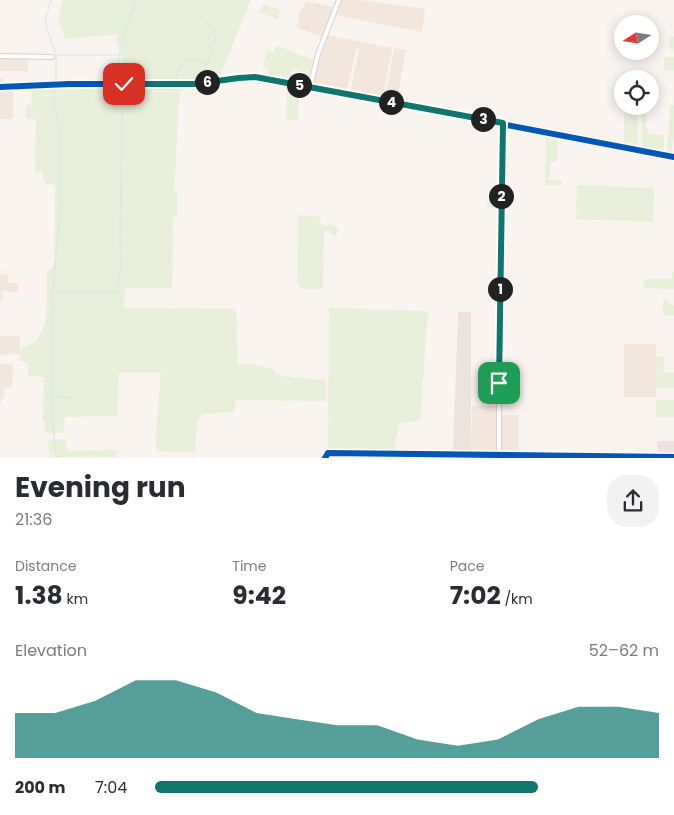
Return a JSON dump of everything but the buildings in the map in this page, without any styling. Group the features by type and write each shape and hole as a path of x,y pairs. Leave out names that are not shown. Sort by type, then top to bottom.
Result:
{"street":[{"path":"310,87 318,54 339,0"},
{"path":"0,56 52,57"},
{"path":"0,88 194,84 250,77 674,156"},
{"path":"499,456 499,314 503,123"},
{"path":"325,458 328,453 674,458"}],"shaded area":[{"path":"341,0 359,0 425,9 422,32 335,15"},
{"path":"306,1 333,7 322,37 296,27 299,19 297,18"},
{"path":"327,35 392,48 383,96 351,90 359,49 356,49 347,90 313,83"},
{"path":"394,48 406,50 397,99 385,97"},
{"path":"0,57 27,57 28,71 0,71"},
{"path":"0,78 3,78 2,90 13,90 13,119 0,119"},
{"path":"0,266 1,275 8,275 8,283 18,283 18,292 2,291 3,301 0,301"},
{"path":"458,312 471,312 471,452 453,451"},
{"path":"0,336 20,336 20,354 0,355"},
{"path":"624,344 656,344 656,397 624,397"},
{"path":"0,364 12,364 13,373 12,387 4,387 4,398 1,399 0,408"},
{"path":"472,406 498,406 497,452 471,452"},
{"path":"500,415 519,415 519,453 500,453"},
{"path":"657,441 674,441 674,455 657,454"}],"green space":[{"path":"62,0 251,0 220,76 197,80 117,80 123,63 116,41 118,34 65,39 59,22"},
{"path":"263,4 281,10 277,19 259,12"},
{"path":"669,37 674,37 674,57 673,49 669,49"},
{"path":"276,45 313,60 309,75 293,69 290,79 267,75 268,68 263,66 267,51 273,53"},
{"path":"664,57 674,57 674,70 664,70"},
{"path":"287,85 300,87 298,121 286,120"},
{"path":"177,86 180,88 174,191 177,192 177,217 173,217 172,288 125,288 124,308 236,309 238,366 255,364 273,369 275,373 283,376 326,380 326,401 236,400 234,412 203,414 197,420 195,452 156,451 161,373 119,373 117,416 65,417 63,433 46,433 43,418 44,377 28,376 28,363 20,361 21,348 36,342 45,324 47,272 54,265 55,185 45,183 43,171 35,173 36,119 26,119 26,105 31,105 32,90 53,87 54,90"},
{"path":"674,105 674,135 671,153 667,152 670,106"},
{"path":"624,115 637,115 638,144 624,142"},
{"path":"641,115 647,115 646,128 648,128 648,134 664,135 664,151 644,148 642,144"},
{"path":"546,134 558,136 557,162 551,162 549,180 562,181 562,185 545,185"},
{"path":"577,185 654,188 653,222 576,219"},
{"path":"493,197 498,197 498,208 488,208 486,202 493,202"},
{"path":"298,215 319,216 322,225 325,227 331,224 336,226 339,231 335,236 328,231 324,232 323,289 301,289 297,278"},
{"path":"672,272 674,272 674,289 644,288 645,279 672,279"},
{"path":"663,300 669,301 669,304 674,305 674,315 663,315"},
{"path":"329,308 428,311 420,421 400,422 392,457 325,458 328,453"},
{"path":"656,357 666,357 664,358 663,372 674,373 674,388 656,388"},
{"path":"656,400 674,400 674,417 656,417"},
{"path":"66,439 67,451 117,450 116,457 46,457 51,456 48,449 49,440"}],"waterway":[{"path":"51,0 45,21 56,55 118,55"},
{"path":"136,0 119,55 118,79 176,79 180,67 188,59 207,65 217,32 207,23"},
{"path":"56,56 56,82"},
{"path":"55,292 120,292 118,281 121,267 123,79"},
{"path":"55,88 54,107 59,126 61,204 53,292 52,413 57,458"},
{"path":"52,397 71,398"}],"cycle path":[{"path":"0,87 69,84 195,84 255,77 674,157"},
{"path":"325,458 328,453 674,457"}],"route":[{"path":"124,84 194,84 255,77 503,123 501,155 499,383"}]}
